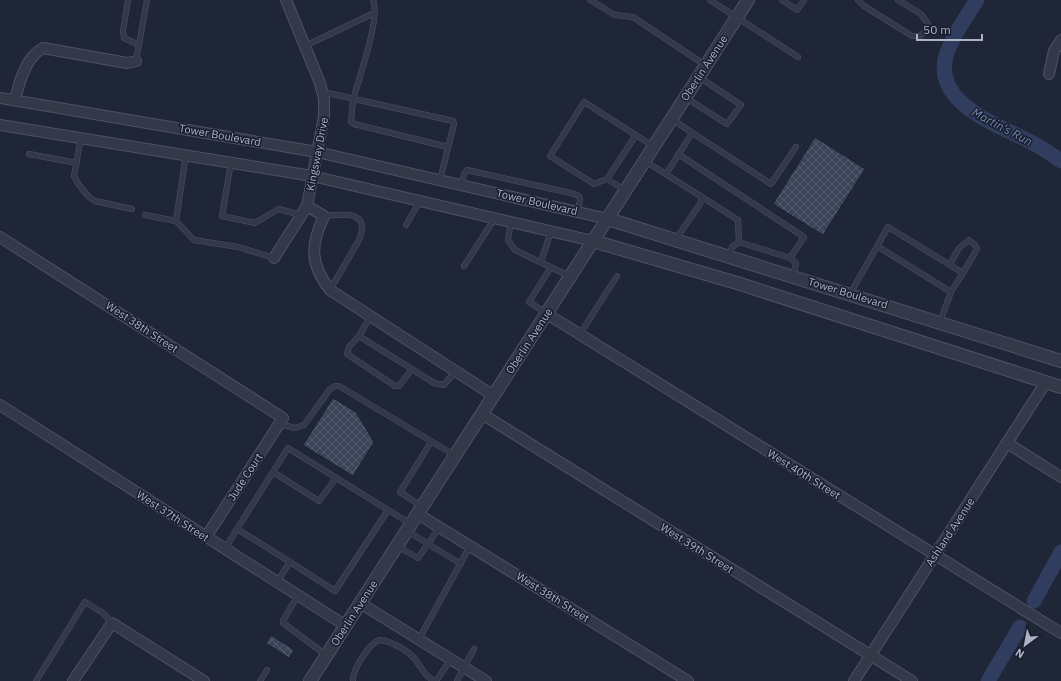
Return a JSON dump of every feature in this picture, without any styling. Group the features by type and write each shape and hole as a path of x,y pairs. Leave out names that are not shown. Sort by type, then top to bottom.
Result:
{"street":[{"name":"Kingsway Drive","path":"274,258 307,206 324,116 323,92 286,0"},
{"name":"Oberlin Avenue","path":"310,681 748,0"},
{"path":"1049,74 1054,51 1061,40"},
{"path":"15,100 22,75 38,50 43,48 127,64 136,60"},
{"name":"Tower Boulevard","path":"0,98 318,152 608,218 1061,360"},
{"path":"0,125 186,154 312,176 593,241 730,281 1061,386"},
{"path":"307,206 324,216 314,239 314,262 323,281 330,290 494,396"},
{"name":"West 38th Street","path":"0,237 281,421"},
{"name":"West 40th Street","path":"547,314 1061,633"},
{"name":"Ashland Avenue","path":"854,681 1046,382"},
{"name":"West 37th Street","path":"0,405 346,626"},
{"name":"West 39th Street","path":"482,414 912,681"},
{"name":"Jude Court","path":"206,537 281,421"},
{"path":"1007,443 1061,477"},
{"name":"West 38th Street","path":"420,510 440,527 688,681"},
{"path":"360,603 486,681"},
{"path":"73,681 112,624 204,681"}],"lane":[{"path":"128,0 123,31 124,38 139,45"},
{"path":"136,60 147,0"},
{"path":"373,0 375,4 374,24 354,99 351,122 448,147"},
{"path":"590,0 615,15 633,17 706,66"},
{"path":"710,0 798,57"},
{"path":"782,0 797,10 804,0"},
{"path":"858,0 864,6 912,36 920,36 927,30 928,24 921,14 898,0"},
{"path":"305,46 374,13"},
{"path":"686,98 727,124 741,105 699,77"},
{"path":"323,92 453,121 454,124 440,180"},
{"path":"636,135 607,179 594,184 550,156 584,102 636,135 654,147"},
{"path":"672,119 772,184 796,147"},
{"path":"666,174 691,132"},
{"path":"81,137 74,176 88,197 95,201 132,209"},
{"path":"29,154 76,162"},
{"path":"176,221 186,154"},
{"path":"678,154 804,237 790,258"},
{"path":"645,161 738,220 739,242"},
{"path":"231,162 222,216 255,223 279,209 301,215"},
{"path":"461,185 464,174 467,170 571,193 579,196 580,200 578,212"},
{"path":"607,179 626,190"},
{"path":"676,239 700,204 702,197"},
{"path":"406,225 420,201"},
{"path":"324,216 351,214 362,224 363,231 330,290"},
{"path":"145,215 176,221 194,240 238,247 274,258"},
{"path":"464,266 495,218"},
{"path":"511,222 508,240 515,250 570,277"},
{"path":"850,294 888,227 963,273"},
{"path":"540,262 551,231"},
{"path":"940,322 951,292 977,249 975,244 969,240 964,242 950,264"},
{"path":"739,242 790,258 796,263 793,276"},
{"path":"729,256 732,247 739,242"},
{"path":"877,246 951,292"},
{"path":"547,314 529,302 551,267"},
{"path":"580,334 617,276"},
{"path":"370,317 359,336 349,347 347,354 395,386 402,384 412,369"},
{"path":"359,336 440,385 447,383 455,372"},
{"path":"281,421 295,428 304,425 330,389 335,386 339,386 455,456"},
{"path":"420,510 400,492 431,442"},
{"path":"225,549 288,448 388,510 429,544 461,564"},
{"path":"273,472 320,501 336,478"},
{"path":"237,529 335,590 388,510"},
{"path":"397,546 418,558 440,527"},
{"path":"419,640 470,546"},
{"path":"277,582 290,562"},
{"path":"298,595 283,621 283,624 327,655"},
{"path":"36,681 85,602 103,614 112,624"},
{"path":"353,681 355,670 372,643 380,640 392,644 408,653 417,662 421,671 435,681 451,659"},
{"path":"457,681 474,649"},
{"path":"260,681 267,670"}],"building":[{"path":"815,137 865,169 823,235 773,204"},
{"path":"333,398 356,412 374,442 353,476 303,445"},
{"path":"271,635 294,650 289,658 266,643"}],"waterway":[{"name":"Martin's Run","path":"977,0 958,30 948,50 944,68 947,83 955,96 967,107 998,126 1049,152 1061,161"},
{"name":"Martin's Run","path":"1034,601 1061,552"},
{"name":"Martin's Run","path":"988,681 1020,627"}]}
